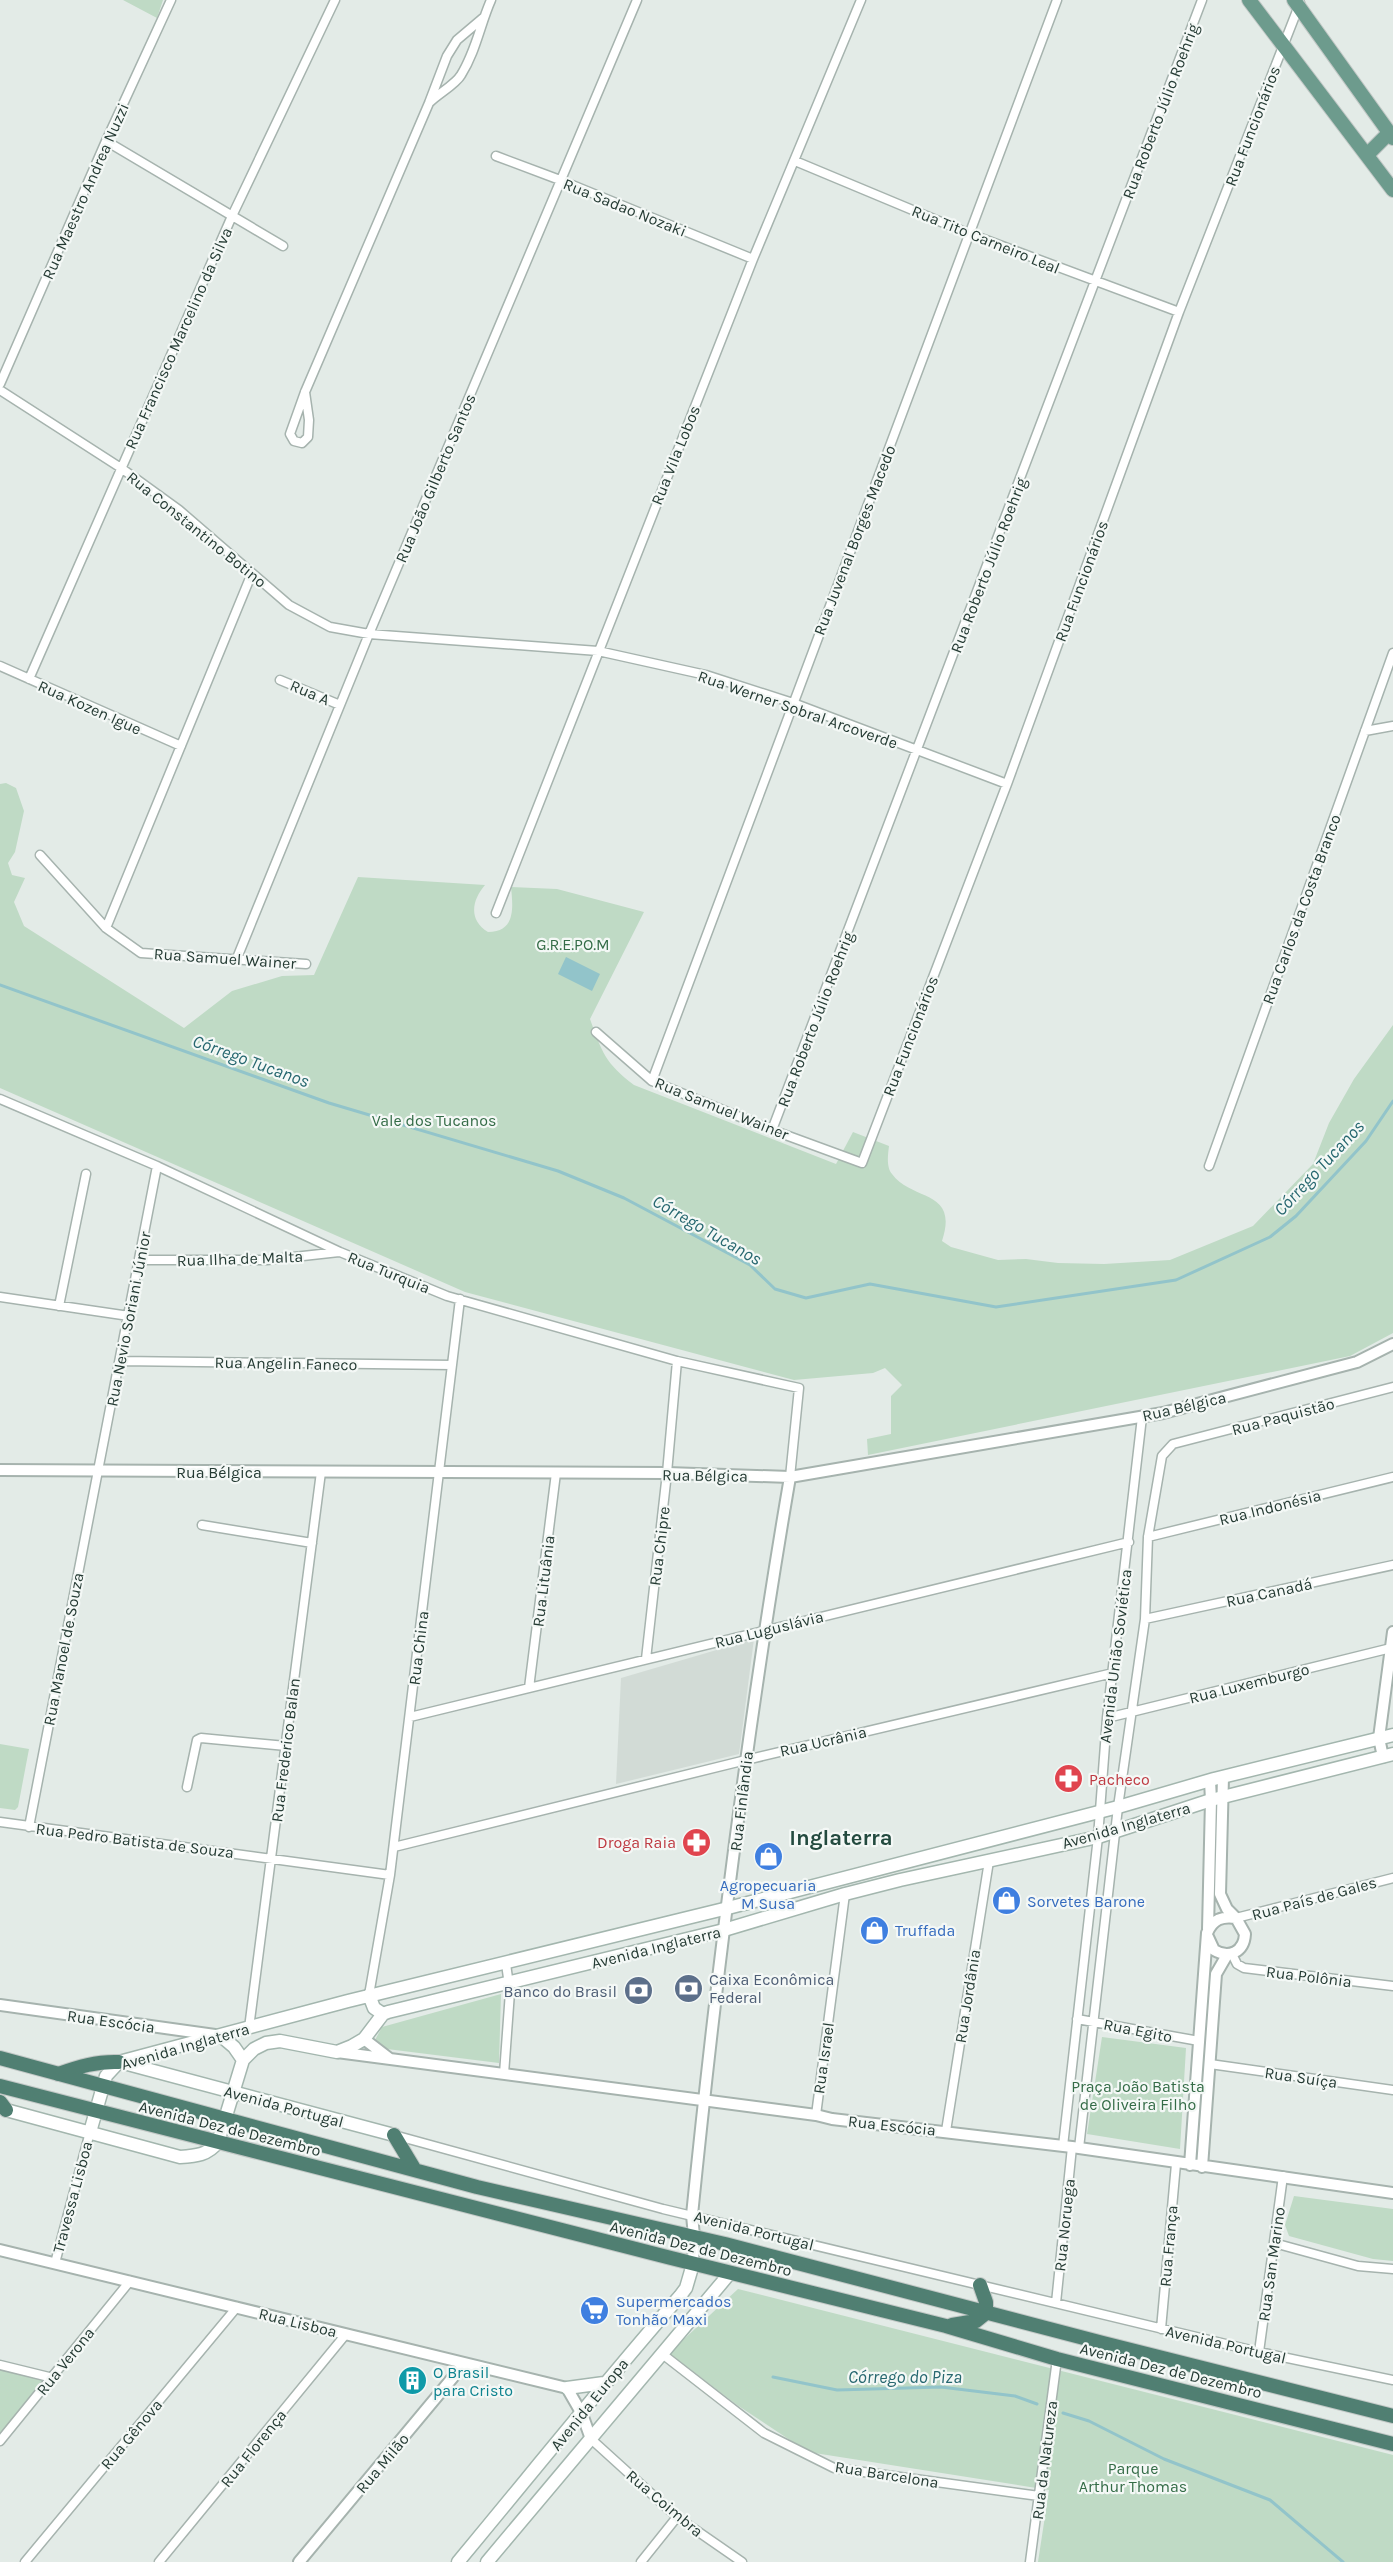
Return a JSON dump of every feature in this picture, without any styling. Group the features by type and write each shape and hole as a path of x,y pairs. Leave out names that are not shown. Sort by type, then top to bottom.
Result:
{"highway":[{"name":"Avenida Dez de Dezembro","path":"0,2058 477,2187 694,2236 1102,2343 1393,2415"},
{"path":"58,2074 83,2065 105,2061 119,2062"},
{"name":"Avenida Dez de Dezembro","path":"0,2086 693,2264 946,2326 1057,2358 1393,2444"},
{"path":"394,2135 415,2170"},
{"path":"946,2326 976,2321 986,2313 986,2302 980,2285"},
{"path":"1057,2358 1060,2343 1065,2340 1102,2343"}],"main road":[{"path":"1249,0 1393,190"},
{"path":"1298,2 1391,135 1367,155"},
{"name":"Avenida Inglaterra","path":"90,2132 94,2111 106,2076 119,2062 369,1995 506,1964 728,1908 1100,1812 1223,1777 1393,1735"},
{"name":"Avenida Inglaterra","path":"383,2014 724,1930 900,1880 1098,1837 1211,1800 1388,1756"},
{"path":"914,1859 919,1876"},
{"path":"895,1864 900,1880"},
{"path":"337,2052 364,2039 383,2014 374,2008 369,1995"},
{"path":"221,2036 234,2047 243,2060"},
{"name":"Avenida Inglaterra","path":"218,2142 243,2060 254,2049 266,2043 280,2041 337,2052"},
{"name":"Avenida Portugal","path":"119,2062 394,2135"},
{"path":"2,2107 180,2157 198,2156 212,2149 218,2142"},
{"name":"Avenida Europa","path":"458,2562 582,2414 604,2383 680,2296 686,2288 693,2264"},
{"name":"Avenida Europa","path":"487,2562 730,2273"},
{"path":"567,2388 604,2383"}],"street":[{"name":"Rua Maestro Andrea Nuzzi","path":"0,384 106,141 171,0"},
{"name":"Rua Francisco Marcelino da Silva","path":"29,680 232,216 334,0"},
{"path":"429,103 461,76 479,38 483,18 491,0"},
{"name":"Rua João Gilberto Santos","path":"237,958 369,634 637,0"},
{"name":"Rua Vila Lobos","path":"495,913 753,259 861,0"},
{"name":"Rua Juvenal Borges Macedo","path":"652,1081 1057,0"},
{"name":"Rua Roberto Júlio Roehrig","path":"772,1130 1202,0"},
{"name":"Rua Funcionários","path":"862,1163 1007,784 1179,312 1298,2"},
{"path":"305,392 309,420 308,437 302,443 294,441 291,434 295,416 305,392 429,103 440,72 457,40 483,18"},
{"path":"457,40 464,41 473,50"},
{"path":"440,72 444,80 452,83"},
{"path":"106,141 283,246"},
{"name":"Rua Sadao Nozaki","path":"496,156 753,259"},
{"name":"Rua Tito Carneiro Leal","path":"795,161 969,234 1179,312"},
{"name":"Rua Constantino Botino","path":"0,390 121,468 178,510 289,605 330,627 369,634"},
{"path":"295,416 304,416 309,420"},
{"path":"106,928 252,573"},
{"name":"Rua Werner Sobral Arcoverde","path":"369,634 598,651 706,675 793,703 1007,784"},
{"name":"Rua Carlos da Costa Branco","path":"1209,1166 1393,653"},
{"name":"Rua Kozen Igue","path":"0,666 180,747"},
{"name":"Rua A","path":"280,680 340,705"},
{"path":"1365,731 1393,726"},
{"name":"Rua Samuel Wainer","path":"40,855 106,928 141,952 306,964"},
{"name":"Rua Samuel Wainer","path":"596,1032 652,1081 772,1130 862,1163"},
{"name":"Rua Turquia","path":"0,1099 157,1167 340,1252 460,1299 677,1360 799,1388"},
{"name":"Rua Nevio Soriani Júnior","path":"97,1471 121,1361 157,1167"},
{"path":"59,1306 86,1174"},
{"name":"Rua Ilha de Malta","path":"140,1260 267,1260 340,1252"},
{"path":"0,1297 129,1316"},
{"name":"Rua China","path":"369,1995 394,1847 460,1299"},
{"name":"Rua Bélgica","path":"0,1470 668,1473 790,1477 1142,1417 1357,1362 1393,1344"},
{"name":"Rua Chipre","path":"645,1659 668,1473 677,1360"},
{"name":"Rua Angelin Faneco","path":"121,1361 452,1365"},
{"name":"Rua Paquistão","path":"1173,1444 1393,1387"},
{"name":"Rua Finlândia","path":"694,2236 692,2215 724,1930 764,1630 790,1477 799,1388"},
{"name":"Avenida União Soviética","path":"1071,2147 1077,2019 1098,1837 1107,1718 1142,1417"},
{"name":"Avenida União Soviética","path":"1071,2147 1094,2021 1118,1807 1145,1619 1148,1537 1162,1456 1173,1444"},
{"name":"Rua Manoel de Souza","path":"29,1827 97,1471"},
{"name":"Rua Frederico Balan","path":"249,2028 321,1472"},
{"name":"Rua Lituânia","path":"529,1688 556,1473"},
{"name":"Rua Indonésia","path":"1148,1537 1393,1477"},
{"path":"202,1525 312,1543"},
{"name":"Rua Luguslávia","path":"410,1717 1129,1542"},
{"name":"Rua Canadá","path":"1145,1619 1393,1565"},
{"path":"1388,1756 1379,1738 1393,1632"},
{"name":"Rua Luxemburgo","path":"1107,1718 1391,1648"},
{"name":"Rua Ucrânia","path":"394,1847 746,1760 1113,1674"},
{"path":"187,1787 197,1740 201,1738 286,1746"},
{"path":"1202,2167 1216,1974 1229,1954 1242,1946 1245,1940 1243,1928 1227,1909 1220,1894 1223,1777"},
{"path":"1190,2165 1208,1935 1210,1781"},
{"name":"Rua Pedro Batista de Souza","path":"0,1822 390,1875"},
{"name":"Rua Jordânia","path":"946,2132 989,1861"},
{"name":"Rua País de Gales","path":"1236,1918 1393,1878"},
{"name":"Rua Israel","path":"816,2115 845,1894"},
{"path":"1229,1954 1214,1950 1208,1935 1212,1924 1220,1918 1236,1918"},
{"name":"Rua Polônia","path":"1229,1954 1237,1964 1244,1968 1393,1986"},
{"path":"504,2074 511,1983 506,1964"},
{"name":"Rua Escócia","path":"0,2005 221,2036"},
{"name":"Rua Egito","path":"1077,2019 1199,2041"},
{"path":"364,2039 390,2059"},
{"name":"Rua Escócia","path":"337,2052 816,2115 832,2119 1071,2147 1176,2164 1283,2175 1393,2193"},
{"name":"Rua Suíça","path":"1210,2064 1393,2090"},
{"name":"Travessa Lisboa","path":"55,2263 90,2132"},
{"name":"Avenida Portugal","path":"394,2135 692,2215 1259,2352 1393,2379"},
{"name":"Rua Noruega","path":"1056,2303 1071,2147"},
{"name":"Rua França","path":"1161,2329 1176,2164"},
{"name":"Rua San Marino","path":"1259,2352 1283,2175"},
{"name":"Avenida Europa","path":"693,2264 694,2236"},
{"path":"1274,2243 1358,2266 1393,2269"},
{"name":"Rua Lisboa","path":"0,2250 567,2388"},
{"name":"Rua Verona","path":"0,2441 130,2281"},
{"name":"Rua Gênova","path":"25,2562 237,2307"},
{"name":"Rua Florença","path":"159,2562 346,2334"},
{"name":"Rua Barcelona","path":"661,2353 764,2433 834,2468 1039,2496"},
{"name":"Rua da Natureza","path":"1030,2562 1057,2358"},
{"name":"Rua Milão","path":"299,2562 464,2364"},
{"path":"0,2365 52,2378"},
{"path":"1383,2377 1393,2372"},
{"path":"567,2388 582,2414 591,2439"},
{"name":"Rua Coimbra","path":"591,2439 677,2517 742,2562"},
{"path":"641,2562 677,2517"}],"shaded area":[{"path":"754,1639 739,1754 616,1784 621,1678"}],"green space":[{"path":"123,0 163,0 157,18"},
{"name":"Vale dos Tucanos","path":"6,783 16,788 24,811 15,852 8,863 12,875 25,878 14,902 24,926 184,1028 232,991 282,976 314,975 358,877 485,885 477,897 474,910 477,922 488,932 504,928 508,923 512,910 511,887 557,889 644,912 590,1019 602,1049 617,1070 634,1085 836,1164 853,1132 889,1146 888,1164 892,1174 901,1183 939,1204 946,1224 942,1241 951,1247 998,1260 1026,1259 1058,1263 1104,1264 1170,1260 1253,1226 1313,1164 1329,1123 1354,1079 1393,1025 1393,1333 1350,1356 868,1455 867,1439 891,1434 891,1396 902,1385 885,1368 873,1373 794,1380 465,1292 0,1088 0,784"},
{"path":"0,1744 29,1749 18,1807 15,1810 0,1808"},
{"path":"501,1994 499,2063 379,2048 375,2040 382,2027"},
{"name":"Praça João Batista de Oliveira Filho","path":"1102,2037 1186,2048 1180,2149 1087,2134"},
{"path":"1294,2196 1393,2209 1393,2261 1373,2259 1289,2236 1285,2225"},
{"name":"Parque Arthur Thomas","path":"738,2289 1393,2455 1393,2562 1038,2562 1049,2490 808,2452 737,2405 669,2353"},
{"path":"0,2365 53,2378 0,2435"}],"water":[{"path":"566,957 600,974 592,991 558,974"}],"waterway":[{"name":"Córrego Tucanos","path":"0,985 329,1103 558,1171 624,1198 750,1265 775,1289 806,1298 870,1284 996,1307 1176,1280 1270,1237 1296,1216 1366,1141 1393,1101"},
{"name":"Córrego do Piza","path":"773,2377 837,2390 941,2387 1015,2396 1037,2404"},
{"name":"Córrego do Piza","path":"1063,2413 1089,2421 1164,2459 1270,2500 1343,2562"}],"place":[{"name":"Pacheco","path":"1068,1779"},
{"name":"Droga Raia","path":"697,1842"},
{"name":"Agropecuaria M Susa","path":"768,1857"},
{"name":"Sorvetes Barone","path":"1006,1901"},
{"name":"Truffada","path":"874,1930"},
{"name":"Caixa Econômica Federal","path":"688,1988"},
{"name":"Banco do Brasil","path":"638,1991"},
{"name":"Supermercados Tonhão Maxi","path":"595,2310"},
{"name":"O Brasil para Cristo","path":"412,2381"}],"district":[{"name":"Inglaterra","path":"841,1837"}],"park label":[{"name":"G.R.E.PO.M","path":"573,944"}]}
